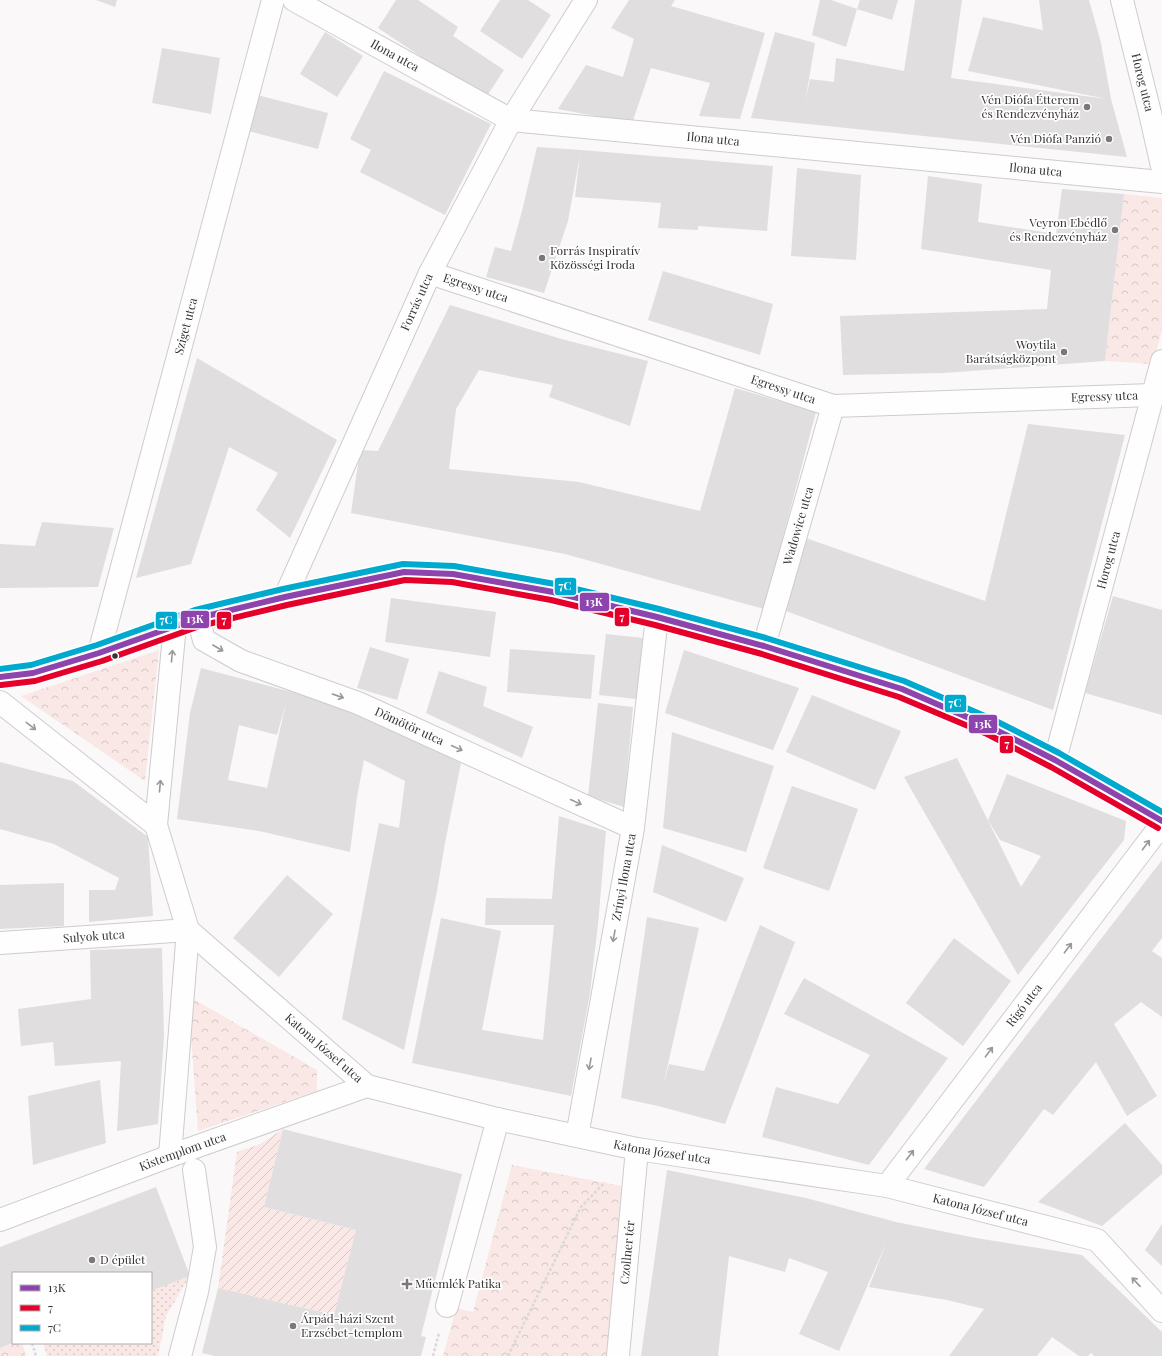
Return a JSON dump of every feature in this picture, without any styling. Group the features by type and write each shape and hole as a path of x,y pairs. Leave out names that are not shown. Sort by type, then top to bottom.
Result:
{"street":[{"name":"Sziget utca","path":"99,653 273,0"},
{"name":"Ilona utca","path":"294,0 511,120 1162,182"},
{"name":"Forrás utca","path":"285,597 430,273 511,120 586,0"},
{"name":"Horog utca","path":"1122,0 1162,166"},
{"name":"Egressy utca","path":"430,273 833,406 1152,395"},
{"name":"Horog utca","path":"1054,760 1162,360"},
{"name":"Wadowice utca","path":"764,646 833,406"},
{"path":"0,677 33,673 99,653 198,618 285,597 404,572 453,574 553,592 657,617 764,646 902,689 990,727 1054,760 1162,821"},
{"name":"Zrínyi Ilona utca","path":"577,1136 633,828 657,617"},
{"name":"Dömötör utca","path":"198,618 204,640 241,661 358,703 633,828"},
{"path":"170,1156 188,930 156,825 175,625"},
{"path":"0,702 156,825"},
{"name":"Rigó utca","path":"887,1186 1162,824"},
{"name":"Katona József utca","path":"188,930 367,1086 498,1118 637,1149 887,1186 1097,1240 1162,1311"},
{"name":"Sulyok utca","path":"0,943 188,930"},
{"name":"Kistemplom utca","path":"0,1220 170,1156 367,1086"},
{"path":"447,1306 498,1118"},
{"name":"Czollner tér","path":"618,1356 637,1149"},
{"path":"180,1356 197,1292 204,1247 194,1170"}],"path":[{"path":"508,1356 581,1207 606,1181"},
{"path":"32,1344 36,1356"}],"green space":[{"path":"1124,194 1162,198 1162,330 1153,364 1105,361"},
{"path":"159,650 145,781 21,696"},
{"path":"188,996 317,1070 317,1091 198,1131"},
{"path":"283,1129 264,1207 356,1230 334,1315 218,1288 237,1152 260,1144"},
{"path":"512,1165 622,1186 608,1356 443,1356 456,1308 473,1312"},
{"path":"190,1276 166,1316 158,1356 47,1356 43,1344 152,1344 152,1291"},
{"path":"12,1344 22,1344 26,1356 0,1356 0,1348"}],"building":[{"path":"96,0 117,0 115,7"},
{"path":"396,0 418,0 458,27 453,36 504,70 485,99 378,28"},
{"path":"500,0 528,0 551,15 522,59 480,31"},
{"path":"629,0 675,0 671,6 765,33 740,119 699,116 710,83 651,68 632,123 558,109 586,65 623,77 634,39 611,28"},
{"path":"820,0 831,0 857,9 846,47 812,35"},
{"path":"860,0 898,0 892,20 857,9"},
{"path":"915,0 962,0 951,78 1107,99 968,71 983,17 1043,30 1039,0 1089,0 1101,43 1111,99 1127,157 751,118 775,32 815,43 805,103 810,79 834,82 836,58 904,71"},
{"path":"325,32 363,56 337,97 300,74"},
{"path":"162,48 220,58 211,114 152,103"},
{"path":"384,71 491,124 445,215 360,172 371,150 350,139"},
{"path":"257,95 328,113 318,149 248,131"},
{"path":"537,147 773,166 767,231 698,226 698,230 658,228 661,203 575,197 580,155 568,221 544,293 486,277 495,247 511,251"},
{"path":"797,168 861,175 856,260 791,256"},
{"path":"928,176 982,184 978,222 1056,234 1062,189 1124,194 1105,361 944,373 843,375 840,316 1047,309 1051,270 921,249"},
{"path":"663,271 773,304 760,355 648,320"},
{"path":"450,305 565,340 648,361 630,426 549,397 553,385 479,370 456,409 449,469 579,482 700,511 735,388 816,412 764,609 565,554 351,513 360,450 378,451"},
{"path":"197,358 337,440 290,538 256,510 278,473 229,447 191,564 136,578"},
{"path":"1028,424 1125,435 1053,710 786,611 803,537 985,601"},
{"path":"42,522 114,528 98,587 0,588 0,544 35,546"},
{"path":"1113,596 1162,610 1162,715 1085,693"},
{"path":"391,598 496,612 490,657 385,642"},
{"path":"606,634 643,638 636,699 599,695"},
{"path":"370,647 409,659 397,700 357,688"},
{"path":"510,649 595,655 591,699 507,692"},
{"path":"684,650 799,688 773,750 665,713"},
{"path":"201,668 322,701 371,721 461,763 437,891 404,1050 342,1019 379,823 399,828 405,781 364,760 357,797 350,852 259,831 177,819 190,713","holes":["286,703 267,788 228,780 239,725 277,735"]},
{"path":"439,671 487,687 483,706 533,727 522,758 426,713"},
{"path":"812,695 901,731 875,790 786,752"},
{"path":"598,703 633,707 624,807 588,796"},
{"path":"672,732 774,766 746,852 663,828"},
{"path":"957,758 1021,887 1041,856 1000,840 988,820 1007,774 1126,821 1124,840 1018,975 904,777"},
{"path":"0,762 73,781 148,837 153,916 89,922 89,890 115,890 119,878 54,844 0,829"},
{"path":"792,786 858,809 829,891 763,868"},
{"path":"559,816 606,831 590,993 571,1096 412,1063 441,918 501,931 482,1030 543,1040 554,925 485,925 486,898 552,899"},
{"path":"662,845 744,878 726,922 653,892"},
{"path":"1162,860 1162,938 1152,951 1162,958 1162,1017 1141,1002 1114,1024 1157,1096 1127,1116 1096,1062 1053,1115 1044,1109 984,1187 924,1169 998,1072"},
{"path":"287,875 333,914 279,977 233,938"},
{"path":"64,883 64,926 0,929 0,885"},
{"path":"647,917 699,928 663,1086 669,1064 704,1071 760,925 795,942 725,1124 658,1106 621,1098"},
{"path":"954,938 1011,981 963,1046 906,1003"},
{"path":"162,948 164,1037 158,1124 117,1131 121,1061 55,1066 53,1042 21,1046 18,1009 91,999 90,950"},
{"path":"804,978 948,1058 869,1165 762,1137 776,1087 838,1104 870,1055 784,1014"},
{"path":"100,1080 106,1143 33,1165 28,1096"},
{"path":"1125,1123 1162,1165 1162,1174 1102,1226 1038,1202"},
{"path":"283,1129 462,1174 421,1336 426,1337 421,1356 215,1356 202,1353 218,1288 334,1315 356,1230 264,1207"},
{"path":"667,1170 806,1198 896,1222 976,1238 1082,1255 1162,1332 1162,1356 1094,1356 1091,1353 1088,1356 1079,1356 1052,1337 1037,1356 949,1356 984,1309 947,1300 869,1287 887,1241 839,1351 799,1334 828,1272 789,1258 785,1272 729,1256 718,1356 641,1356"},
{"name":"D épület","path":"156,1187 190,1276 152,1291 152,1272 12,1272 12,1343 0,1348 0,1247"},
{"path":"1162,1224 1162,1266 1145,1250"}],"transit line":[{"name":"7C","path":"0,669 31,665 97,645 195,610 283,589 403,564 454,566 555,584 659,609 766,638 904,681 994,720 1059,753 1162,812"},
{"name":"13K","path":"0,677 33,673 99,653 198,618 285,597 404,572 453,574 553,592 657,617 764,646 902,689 990,727 1055,760 1162,821"},
{"name":"7","path":"1,685 35,681 102,661 200,626 287,605 405,580 452,582 551,600 655,625 762,654 899,697 987,734 1051,767 1158,828"}],"place":[{"name":"Vén Diófa Étterem és Rendezvényház","path":"1087,107"},
{"name":"Vén Diófa Panzió","path":"1109,139"},
{"name":"Veyron Ebédlő és Rendezvényház","path":"1115,230"},
{"name":"Forrás Inspiratív Közösségi Iroda","path":"542,258"},
{"name":"Woytila Barátságközpont","path":"1064,352"},
{"name":"D épület","path":"92,1260"},
{"name":"Műemlék Patika","path":"407,1284"},
{"name":"Árpád-házi Szent Erzsébet-templom","path":"293,1326"}]}
